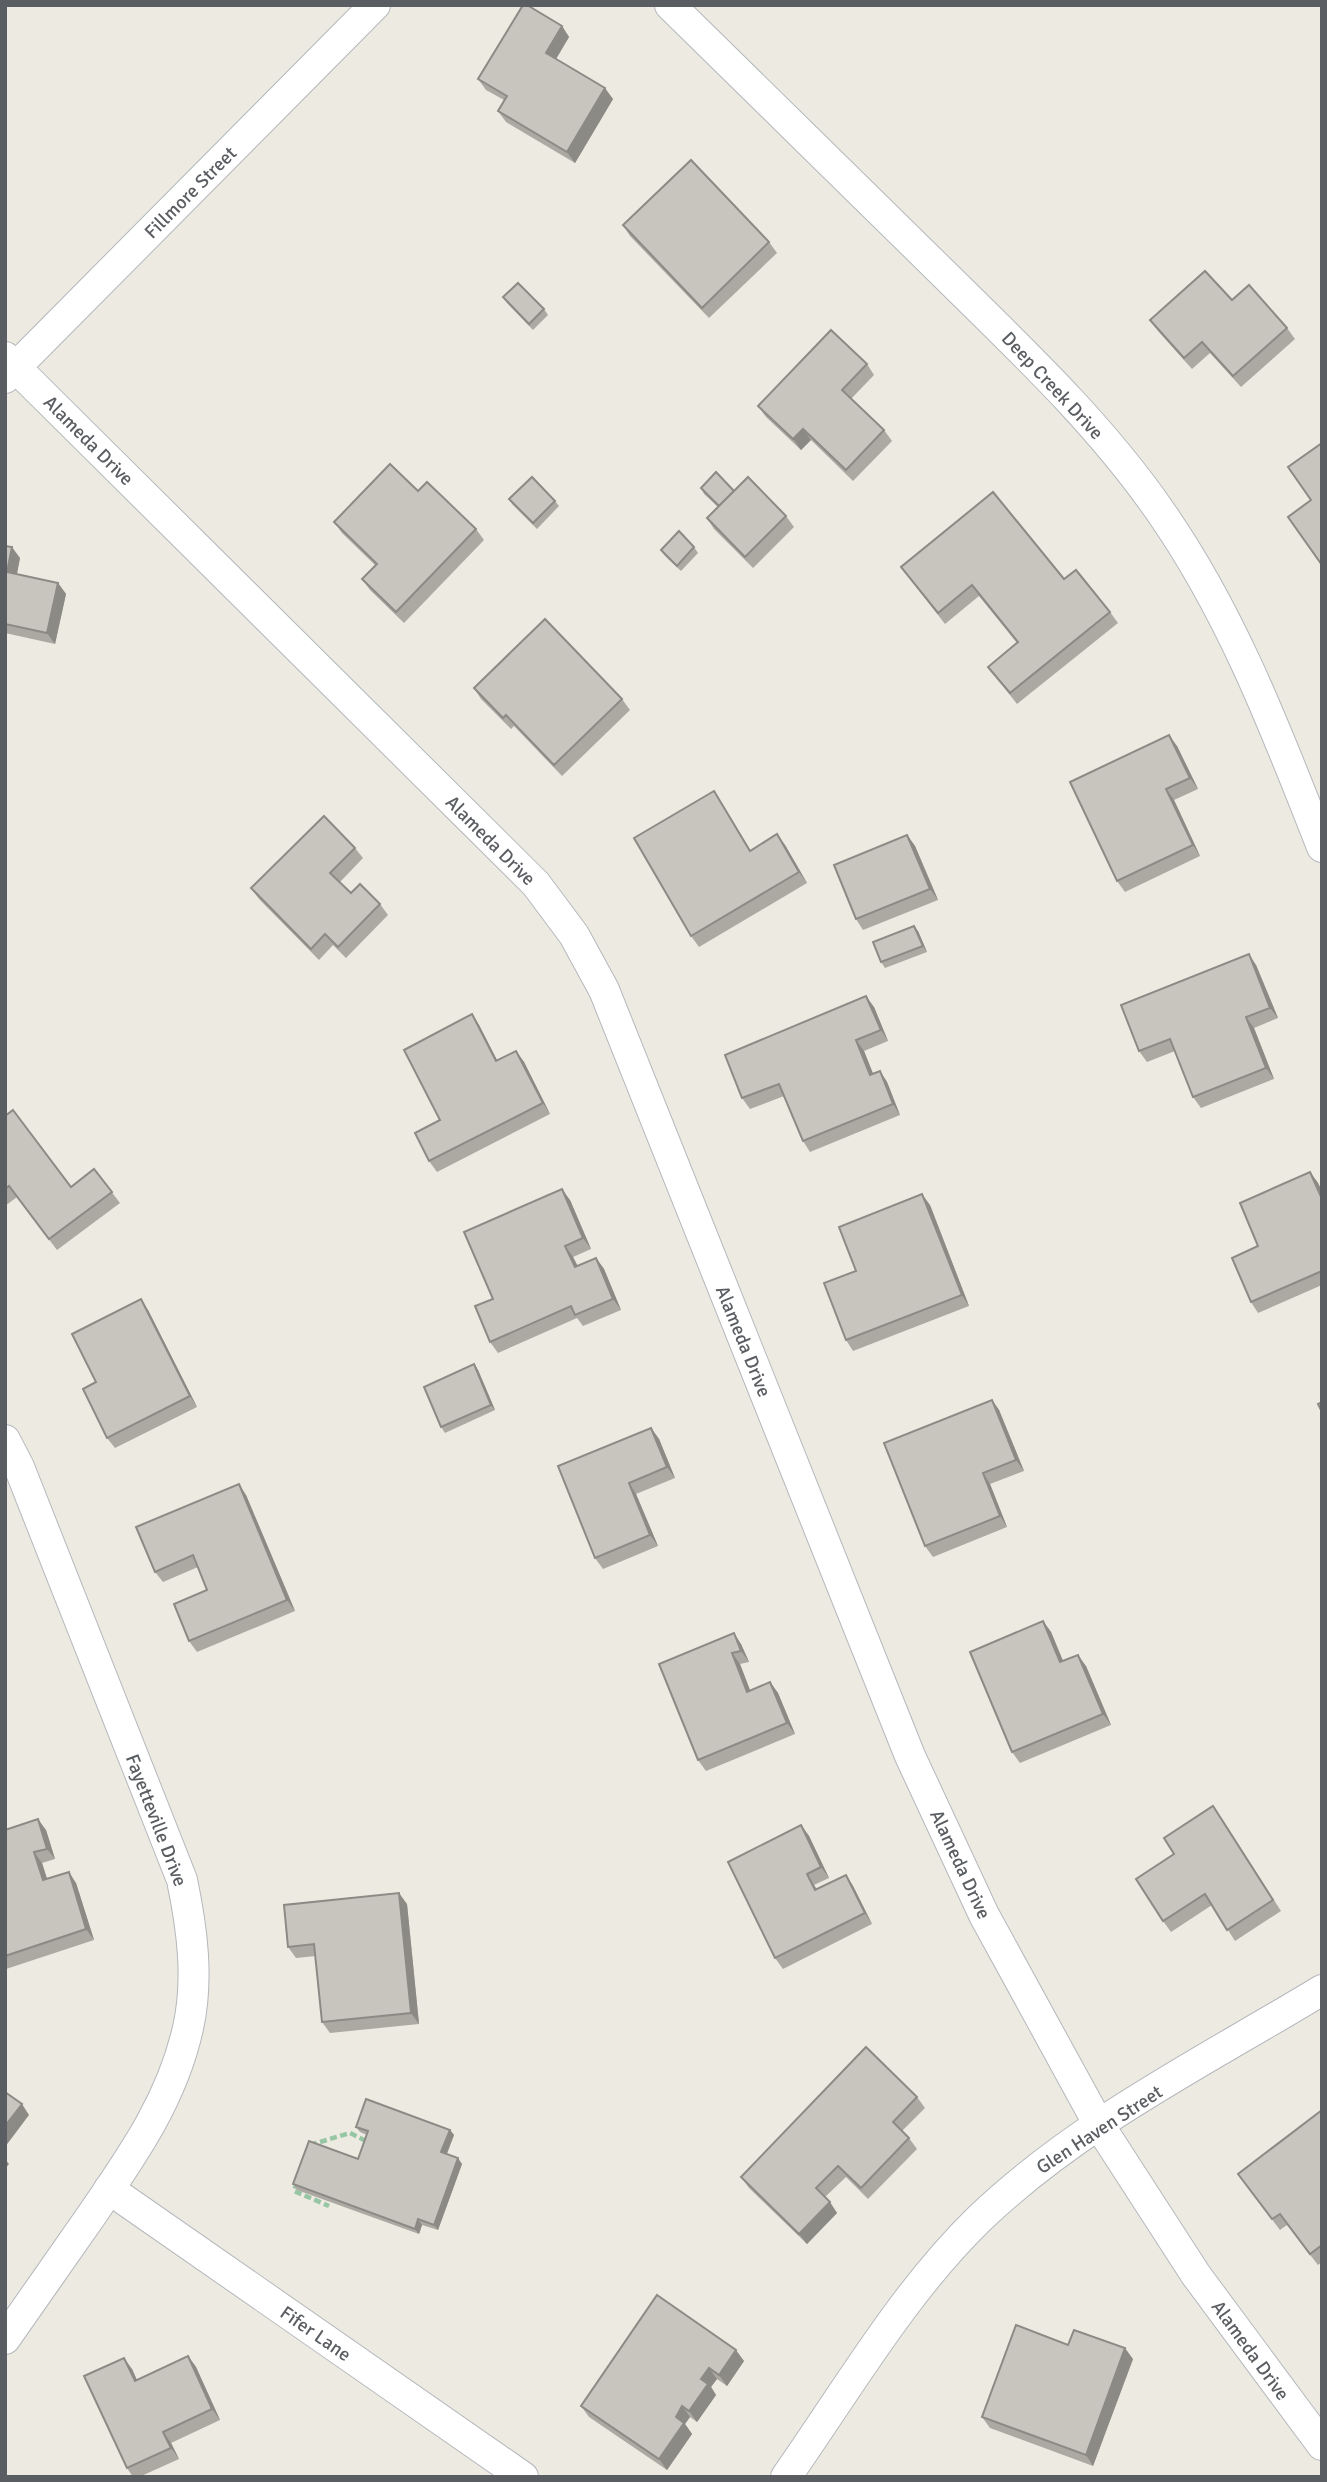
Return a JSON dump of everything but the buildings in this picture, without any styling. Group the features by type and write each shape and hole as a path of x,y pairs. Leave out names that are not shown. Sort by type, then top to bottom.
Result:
{"street":[{"name":"Fillmore Street","path":"9,368 375,5"},
{"name":"Deep Creek Drive","path":"670,5 1027,356 1095,427 1144,489 1212,593 1253,675 1322,847"},
{"name":"Alameda Drive","path":"9,368 536,884 574,935 604,990 910,1756 984,1915 1099,2125 1196,2275 1322,2445"},
{"name":"Fayetteville Drive","path":"5,1440 19,1467 182,1880 191,1927 194,1977 189,2026 174,2080 149,2130 5,2339"},
{"name":"Glen Haven Street","path":"786,2477 918,2288 987,2212 1041,2164 1099,2125 1322,1990"},
{"name":"Fifer Lane","path":"110,2189 523,2477"}],"path":[{"path":"306,2156 310,2144 350,2133 370,2143"},
{"path":"298,2180 293,2191 330,2206"}]}
